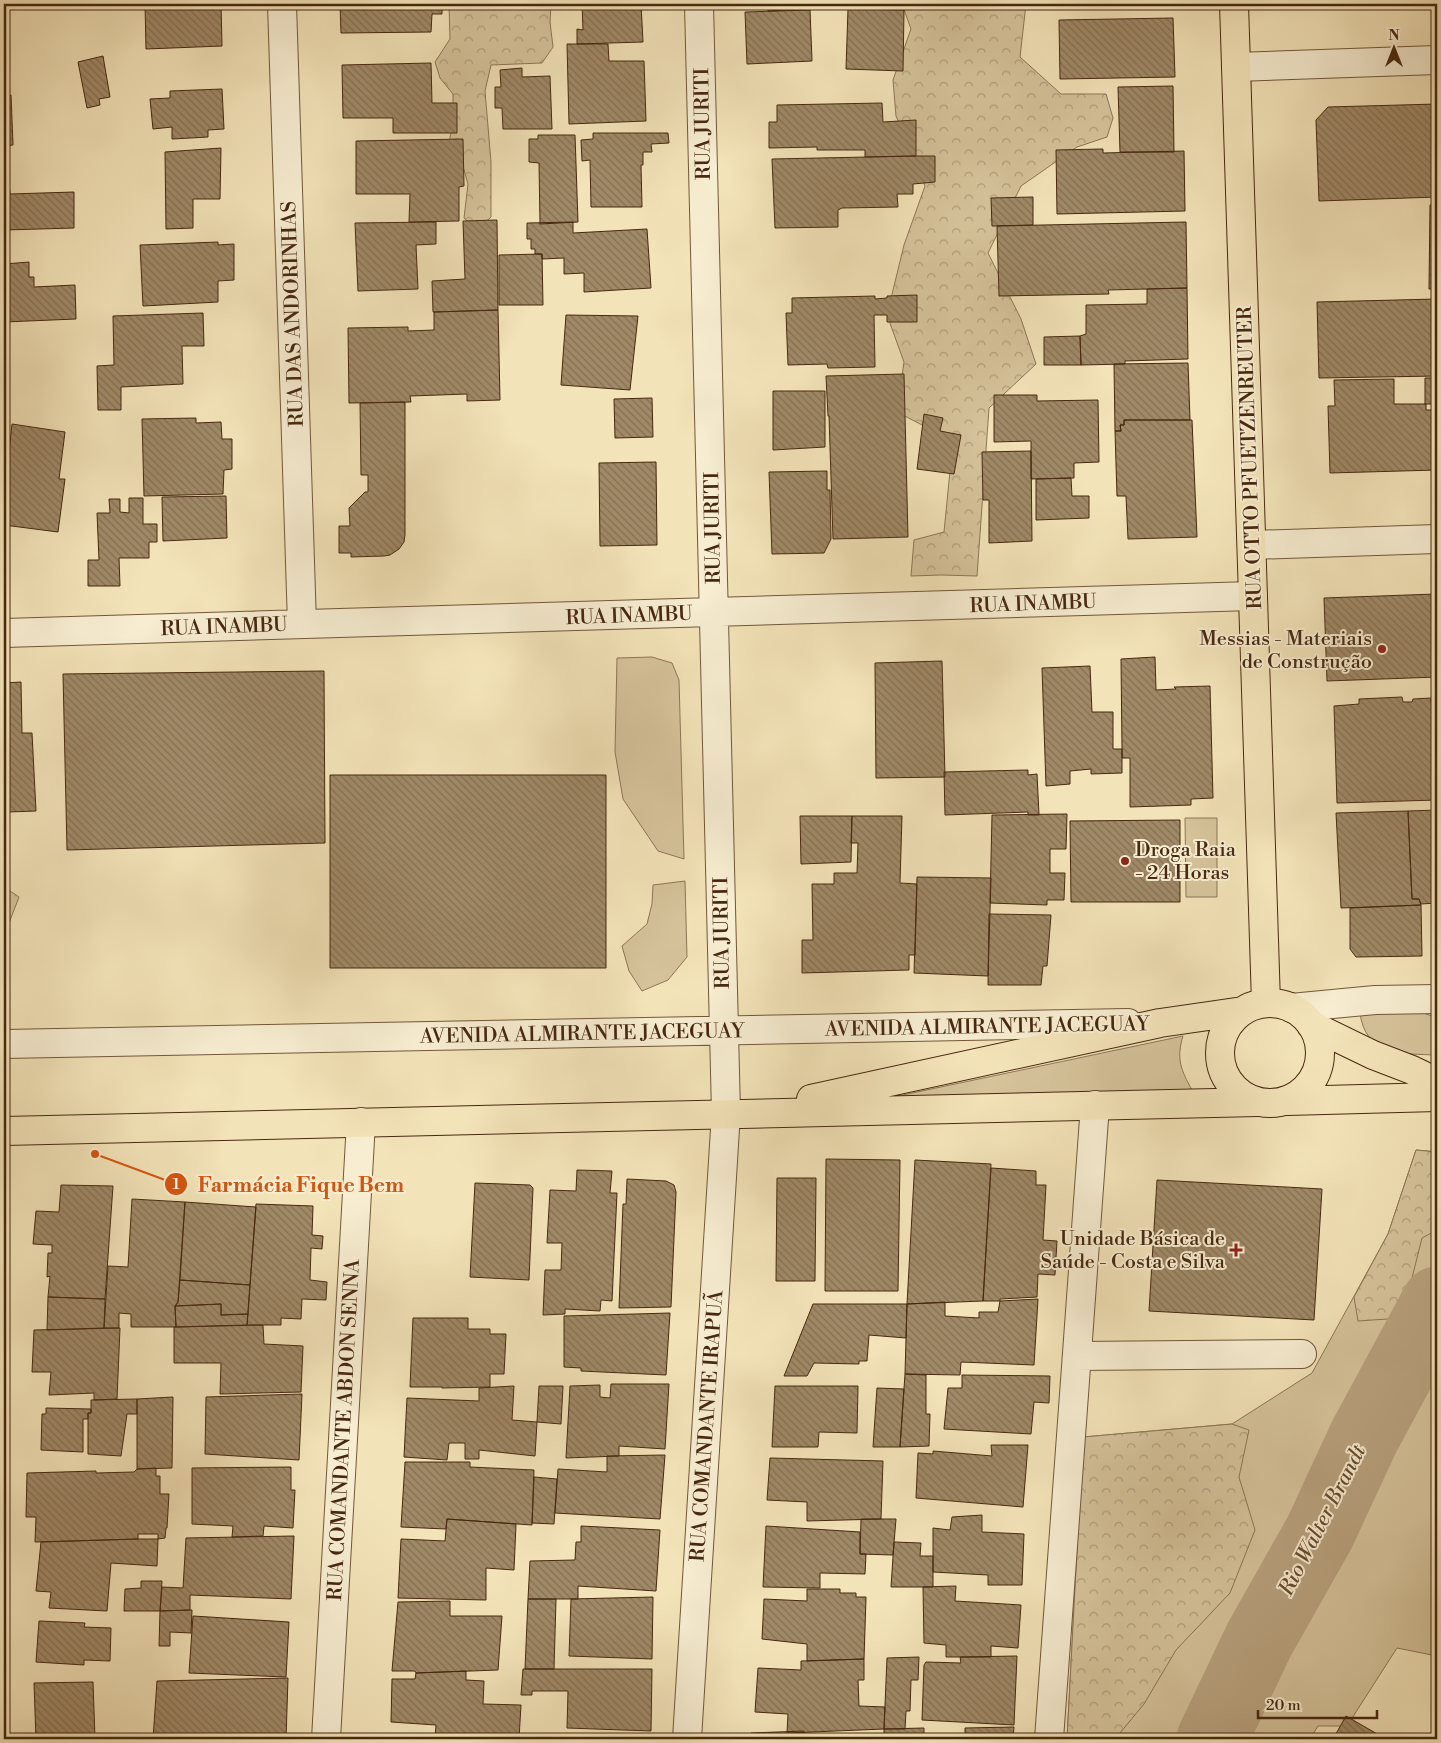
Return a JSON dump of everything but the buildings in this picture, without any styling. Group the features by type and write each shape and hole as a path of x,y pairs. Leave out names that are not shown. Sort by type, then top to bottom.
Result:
{"main road":[{"name":"RUA OTTO PFUETZENREUTER","path":"1234,4 1253,596 1278,1012"},
{"name":"AVENIDA ALMIRANTE JACEGUAY","path":"726,1113 829,1096 1160,1023 1278,1012"},
{"path":"1437,1082 1278,1012 1231,1022 1223,1036 1220,1053 1222,1069 1230,1084 1242,1096 1258,1102 1437,1097"},
{"path":"1278,1012 1318,1038 1321,1054 1318,1069 1311,1082 1301,1094 1287,1101"},
{"name":"AVENIDA ALMIRANTE JACEGUAY","path":"4,1131 1258,1102"}],"street":[{"name":"RUA DAS ANDORINHAS","path":"282,4 302,624"},
{"name":"RUA JURITI","path":"699,4 726,1113"},
{"path":"1236,66 1437,60"},
{"path":"1252,545 1437,539"},
{"name":"RUA INAMBU","path":"4,633 1253,596"},
{"name":"AVENIDA ALMIRANTE JACEGUAY","path":"1278,1012 1375,1000 1437,999"},
{"name":"AVENIDA ALMIRANTE JACEGUAY","path":"4,1044 1160,1023"},
{"path":"1050,1739 1095,1105"},
{"name":"RUA COMANDANTE IRAPUÃ","path":"687,1739 726,1113"},
{"name":"RUA COMANDANTE ABDON SENNA","path":"326,1739 361,1122"},
{"path":"1077,1356 1302,1354"}],"green space":[{"path":"449,4 551,4 550,22 553,47 542,63 491,65 485,91 491,162 491,217 477,230 464,218 468,184 461,159 449,142 453,124 453,94 440,78 435,62 450,39"},
{"path":"902,4 1026,4 1020,57 1061,94 1106,94 1113,118 1107,137 1077,147 1021,186 988,253 1021,319 1036,364 989,408 977,576 911,576 914,540 944,532 953,441 897,412 904,362 887,315 904,245 925,186 896,116 893,80 911,29"},
{"path":"652,657 672,663 679,680 684,859 658,851 623,799 615,752 617,658"},
{"path":"1185,818 1217,818 1217,897 1186,897"},
{"path":"685,881 687,957 668,980 642,991 629,971 622,946 647,924 652,904 653,885"},
{"path":"4,887 19,897 4,936"},
{"path":"1360,1012 1421,1012 1437,1018 1437,1055 1399,1052 1377,1044 1369,1037 1363,1026"},
{"path":"1183,1036 1180,1051 1181,1064 1192,1090 879,1100"},
{"path":"1416,1150 1437,1152 1437,1656 1397,1648 1347,1726 1318,1726 1310,1739 1067,1739 1083,1437 1232,1424 1312,1373 1388,1234"},
{"path":"1416,1150 1437,1152 1437,1230 1422,1238 1402,1318 1358,1321 1354,1297 1388,1234"},
{"path":"1232,1424 1249,1430 1239,1477 1255,1530 1230,1593 1176,1650 1144,1704 1115,1739 1067,1739 1083,1437"}],"waterway":[{"name":"Rio Walter Brandt","path":"1212,1739 1259,1640 1320,1532 1364,1437 1437,1302"}],"place":[{"name":"Messias - Materiais de Construção","path":"1382,649"},
{"name":"Droga Raia - 24 Horas","path":"1125,861"},
{"name":"Farmácia Fique Bem","path":"95,1154"},
{"name":"Unidade Básica de Saúde - Costa e Silva","path":"1236,1250"}]}
